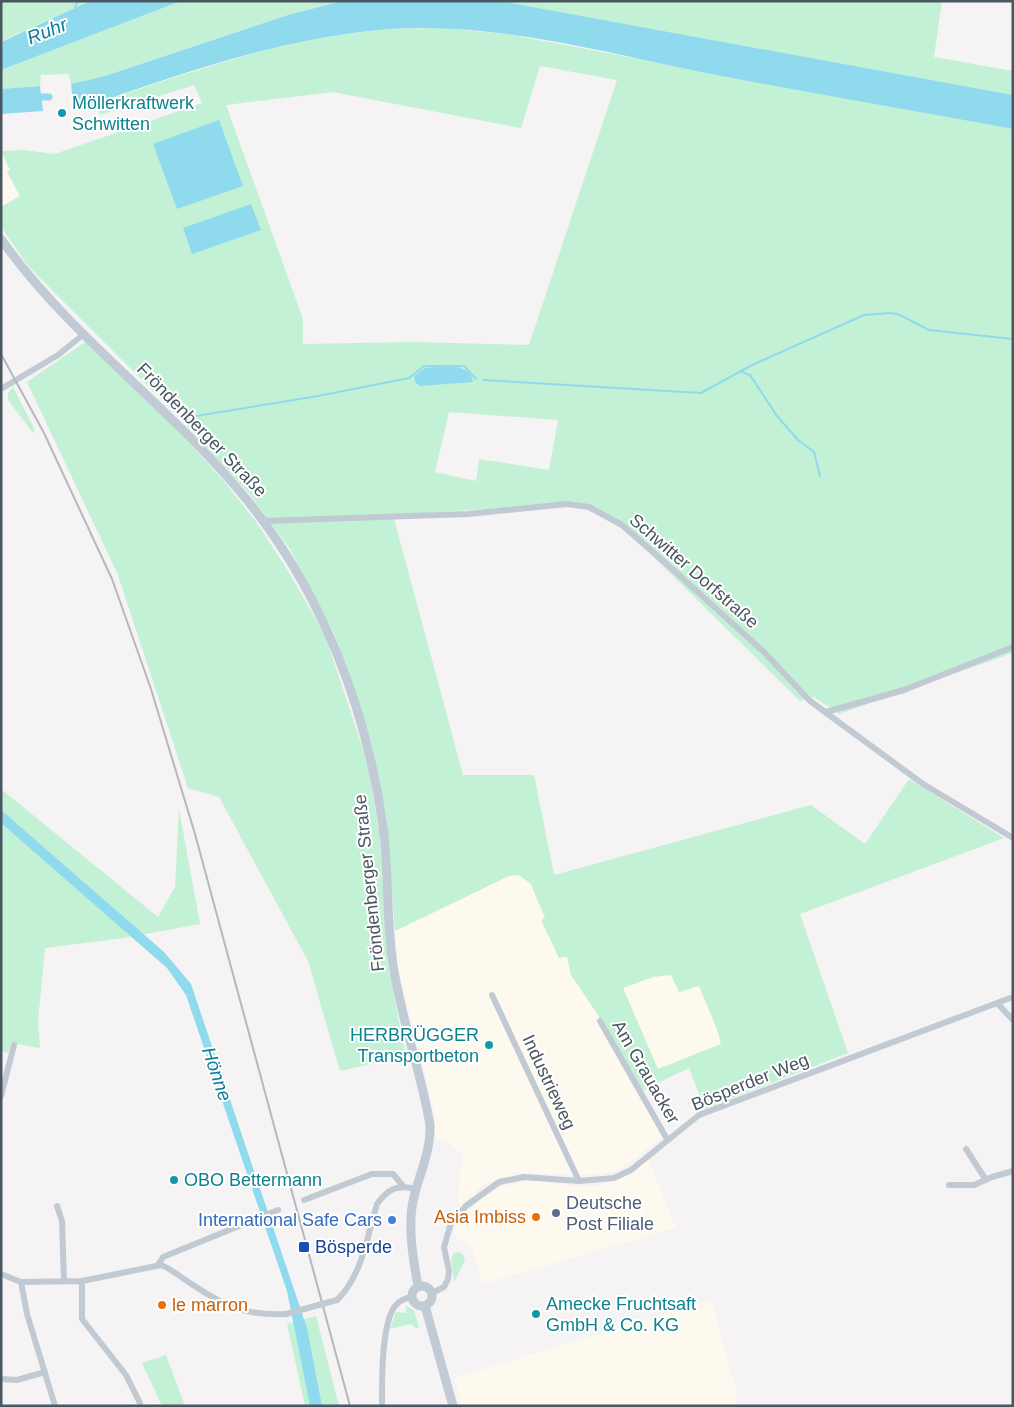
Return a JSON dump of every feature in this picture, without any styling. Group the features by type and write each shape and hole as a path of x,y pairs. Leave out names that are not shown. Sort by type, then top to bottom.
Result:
{"main road":[{"name":"Fröndenberger Straße","path":"1,240 28,277 84,334 176,422 222,470 264,521 295,570 331,640 354,700 370,758 383,830 393,964 430,1125 429,1149 413,1204 412,1233 418,1286"},
{"path":"418,1286 428,1287 432,1293 430,1302 425,1306 416,1304 412,1297 413,1290 418,1286"},
{"path":"425,1306 453,1406"}],"street":[{"path":"1,389 58,355 84,334"},
{"name":"Schwitter Dorfstraße","path":"264,521 468,514 567,504 589,507 622,525 764,652 800,693 923,784 1013,838"},
{"path":"826,712 904,690 1013,647"},
{"name":"Industrieweg","path":"492,995 579,1181"},
{"name":"Bösperder Weg","path":"432,1293 444,1287 448,1279 449,1271 444,1247 450,1223 484,1191 498,1182 514,1177 579,1181 605,1180 623,1174 699,1116 1013,997"},
{"path":"997,1003 1013,1020"},
{"name":"Am Grauacker","path":"600,1021 667,1139"},
{"path":"1,1096 14,1045"},
{"path":"966,1149 986,1180"},
{"path":"304,1200 372,1174 393,1174 404,1186"},
{"path":"949,1185 974,1186 986,1180 1012,1174"},
{"path":"1,1273 22,1282 64,1282 82,1281 158,1265 165,1266 216,1300 240,1311 260,1315 286,1314 338,1300 350,1288 356,1275 377,1204 390,1190 404,1186 416,1189"},
{"path":"57,1206 62,1221 64,1282"},
{"path":"158,1265 163,1257 278,1210"},
{"path":"82,1281 82,1319 126,1374 140,1403"},
{"path":"22,1282 27,1314 55,1406"},
{"path":"382,1406 382,1369 390,1315 396,1304 412,1297"},
{"path":"1,1379 17,1380 45,1372"}],"shaded area":[{"path":"1,151 10,170 7,172 20,196 1,207"},
{"path":"519,874 531,884 545,919 541,920 567,957 571,975 608,1030 667,1132 635,1159 613,1172 584,1175 514,1173 483,1185 460,1206 458,1201 462,1155 452,1145 436,1139 432,1101 398,968 395,931 509,876"},
{"path":"671,975 699,986 721,1044 657,1069 623,988 653,977"},
{"path":"648,1159 676,1228 482,1284 473,1250 465,1242 458,1240 453,1232 460,1220 482,1198 501,1187 520,1182 536,1181 574,1186 597,1186 626,1176"},
{"path":"711,1300 736,1390 736,1406 462,1406 454,1378"}],"green space":[{"path":"1,1 90,1 1,41"},
{"path":"181,1 342,1 288,15 105,76 71,84 69,74 41,75 40,86 1,89 1,70"},
{"path":"498,1 942,1 934,57 1013,71 1013,95"},
{"path":"439,28 506,34 1013,129 1013,653 839,714 814,697 800,701 625,529 592,508 567,504 393,515 463,775 534,775 554,875 811,805 865,844 909,779 1004,838 800,914 848,1053 705,1109 689,1068 641,1091 608,1030 571,975 567,957 559,958 541,920 545,918 531,884 519,875 509,876 395,931 386,816 371,742 334,633 290,549 247,491 178,416 29,267 1,227 1,207 20,196 7,172 10,170 1,151 24,150 55,154 202,103 194,85 100,115 98,109 76,111 76,106 91,105 229,60 299,43 379,30","holes":["540,66 617,80 529,345 415,342 303,344 303,319 226,105 333,92 521,128","449,412 558,420 549,470 479,459 476,481 435,472","671,975 679,992 699,986 721,1044 658,1069 623,988 653,977"]},
{"path":"85,342 172,424 222,479 257,523 288,571 325,635 367,761 379,832 388,966 406,1056 340,1071 308,961 219,797 188,788 118,575 27,382"},
{"path":"13,387 35,430 33,433 8,400 8,393"},
{"path":"1,789 158,917 175,887 179,809 200,924 124,938 45,948 38,1021 40,1048 11,1043 8,1053 1,1051"},
{"path":"459,1252 465,1260 454,1282 451,1258 454,1253"},
{"path":"406,1306 414,1310 419,1327 416,1328 411,1324 390,1329 396,1312 406,1313"},
{"path":"316,1316 339,1406 305,1406 287,1324"},
{"path":"166,1355 185,1406 162,1406 142,1363"}],"water":[{"name":"Ruhr","path":"90,1 181,1 1,70 1,42"},
{"path":"342,1 505,2 1013,95 1013,129 701,72 536,38 452,29 410,28 369,31 298,43 194,70 91,105 73,105 71,84 105,76 288,15"},
{"path":"40,86 43,111 1,114 1,89"},
{"path":"219,120 243,186 177,209 153,144"},
{"path":"251,204 261,230 192,254 183,228"},
{"path":"450,366 468,372 473,382 420,386 415,382 414,376 425,368"},
{"name":"Hönne","path":"1,810 164,952 191,984 307,1328 322,1406 310,1406 287,1291 186,995 167,968 1,823"}],"waterway":[{"path":"75,7 78,1"},
{"path":"34,97 49,97"},
{"path":"483,380 701,393 752,365 864,315 898,314 929,330 1013,339"},
{"path":"184,418 318,396 409,378 424,366 464,366 476,379"},
{"path":"742,372 750,375 777,416 798,440 814,452 820,476"}],"railway":[{"path":"1,354 44,433 112,579 151,689 195,834 350,1406"}],"place":[{"name":"Möllerkraftwerk Schwitten","path":"62,113"},
{"name":"HERBRÜGGER Transportbeton","path":"489,1045"},
{"name":"OBO Bettermann","path":"174,1180"},
{"name":"Deutsche Post Filiale","path":"556,1213"},
{"name":"Asia Imbiss","path":"536,1217"},
{"name":"International Safe Cars","path":"392,1220"},
{"name":"Bösperde","path":"304,1247"},
{"name":"le marron","path":"162,1305"},
{"name":"Amecke Fruchtsaft GmbH & Co. KG","path":"536,1314"}]}
